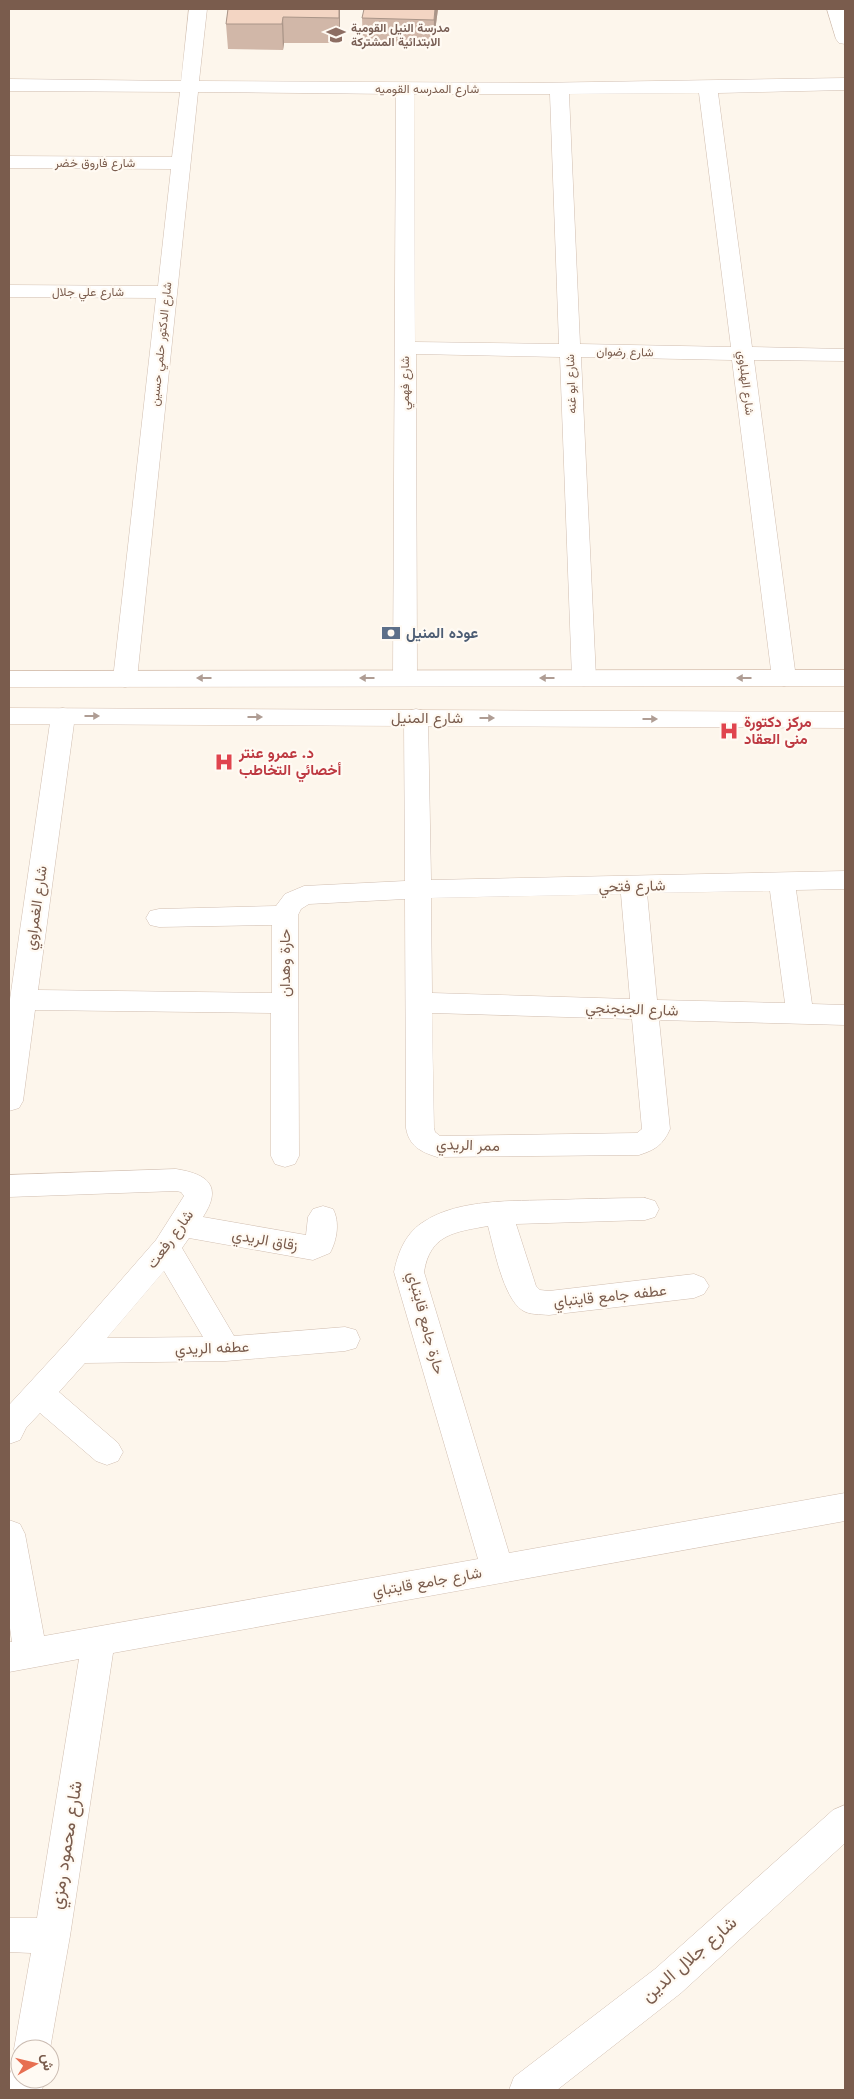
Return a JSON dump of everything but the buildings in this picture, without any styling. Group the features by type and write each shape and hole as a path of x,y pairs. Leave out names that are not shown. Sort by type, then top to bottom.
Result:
{"street":[{"name":"شارع الدكتور حلمي حسين","path":"125,679 198,9"},
{"path":"839,11 845,39"},
{"name":"شارع المدرسه القوميه","path":"9,85 560,90 845,84"},
{"name":"شارع الهلباوي","path":"708,88 784,678"},
{"name":"شارع فهمي","path":"405,678 406,89"},
{"name":"شارع ابو غنه","path":"560,90 584,678"},
{"name":"شارع فاروق خضر","path":"9,162 181,163"},
{"name":"شارع علي جلال","path":"9,291 167,292"},
{"name":"شارع رضوان","path":"405,348 845,355"},
{"path":"9,679 845,678"},
{"name":"شارع المنيل","path":"9,716 845,720"},
{"name":"شارع الغمراوي","path":"9,1101 63,716"},
{"name":"ممر الريدي","path":"416,718 420,1134 428,1143 441,1147 639,1144 650,1139 656,1130 633,886"},
{"name":"شارع فتحي","path":"419,889 633,886 845,880"},
{"path":"782,882 800,1014"},
{"name":"حارة وهدان","path":"285,1156 285,915 288,907 294,900 304,895 419,889"},
{"path":"159,918 285,915"},
{"path":"23,1000 286,1003"},
{"name":"شارع الجنجنجي","path":"419,1003 845,1015"},
{"name":"شارع رفعت","path":"9,1186 184,1181 192,1183 197,1188 199,1194 198,1201 174,1236 78,1351 14,1420 9,1431"},
{"name":"حارة جامع قايتباي","path":"498,1570 409,1272 412,1255 421,1241 435,1229 453,1221 498,1213 645,1209"},
{"name":"عطفه جامع قايتباي","path":"498,1213 523,1292 533,1302 548,1303 694,1286"},
{"name":"زقاق الريدي","path":"174,1236 313,1248 320,1245 323,1217"},
{"path":"174,1236 226,1349"},
{"name":"عطفه الريدي","path":"78,1351 226,1349 345,1339"},
{"path":"38,1393 107,1452"},
{"name":"شارع جامع قايتباي","path":"20,1655 845,1507"},
{"path":"9,1534 20,1655"},
{"name":"شارع محمود رمزي","path":"34,2039 52,1936 98,1641"},
{"name":"شارع جلال الدين","path":"527,2090 668,1981 845,1820"},
{"path":"9,1935 52,1936"}],"place":[{"name":"مدرسة النيل القومية الابتدائية المشتركة","path":"336,35"},
{"name":"عوده المنيل","path":"391,633"},
{"name":"مركز دكتورة منى العقاد","path":"729,731"},
{"name":"د. عمرو عنتر أخصائي التخاطب","path":"224,762"}]}
